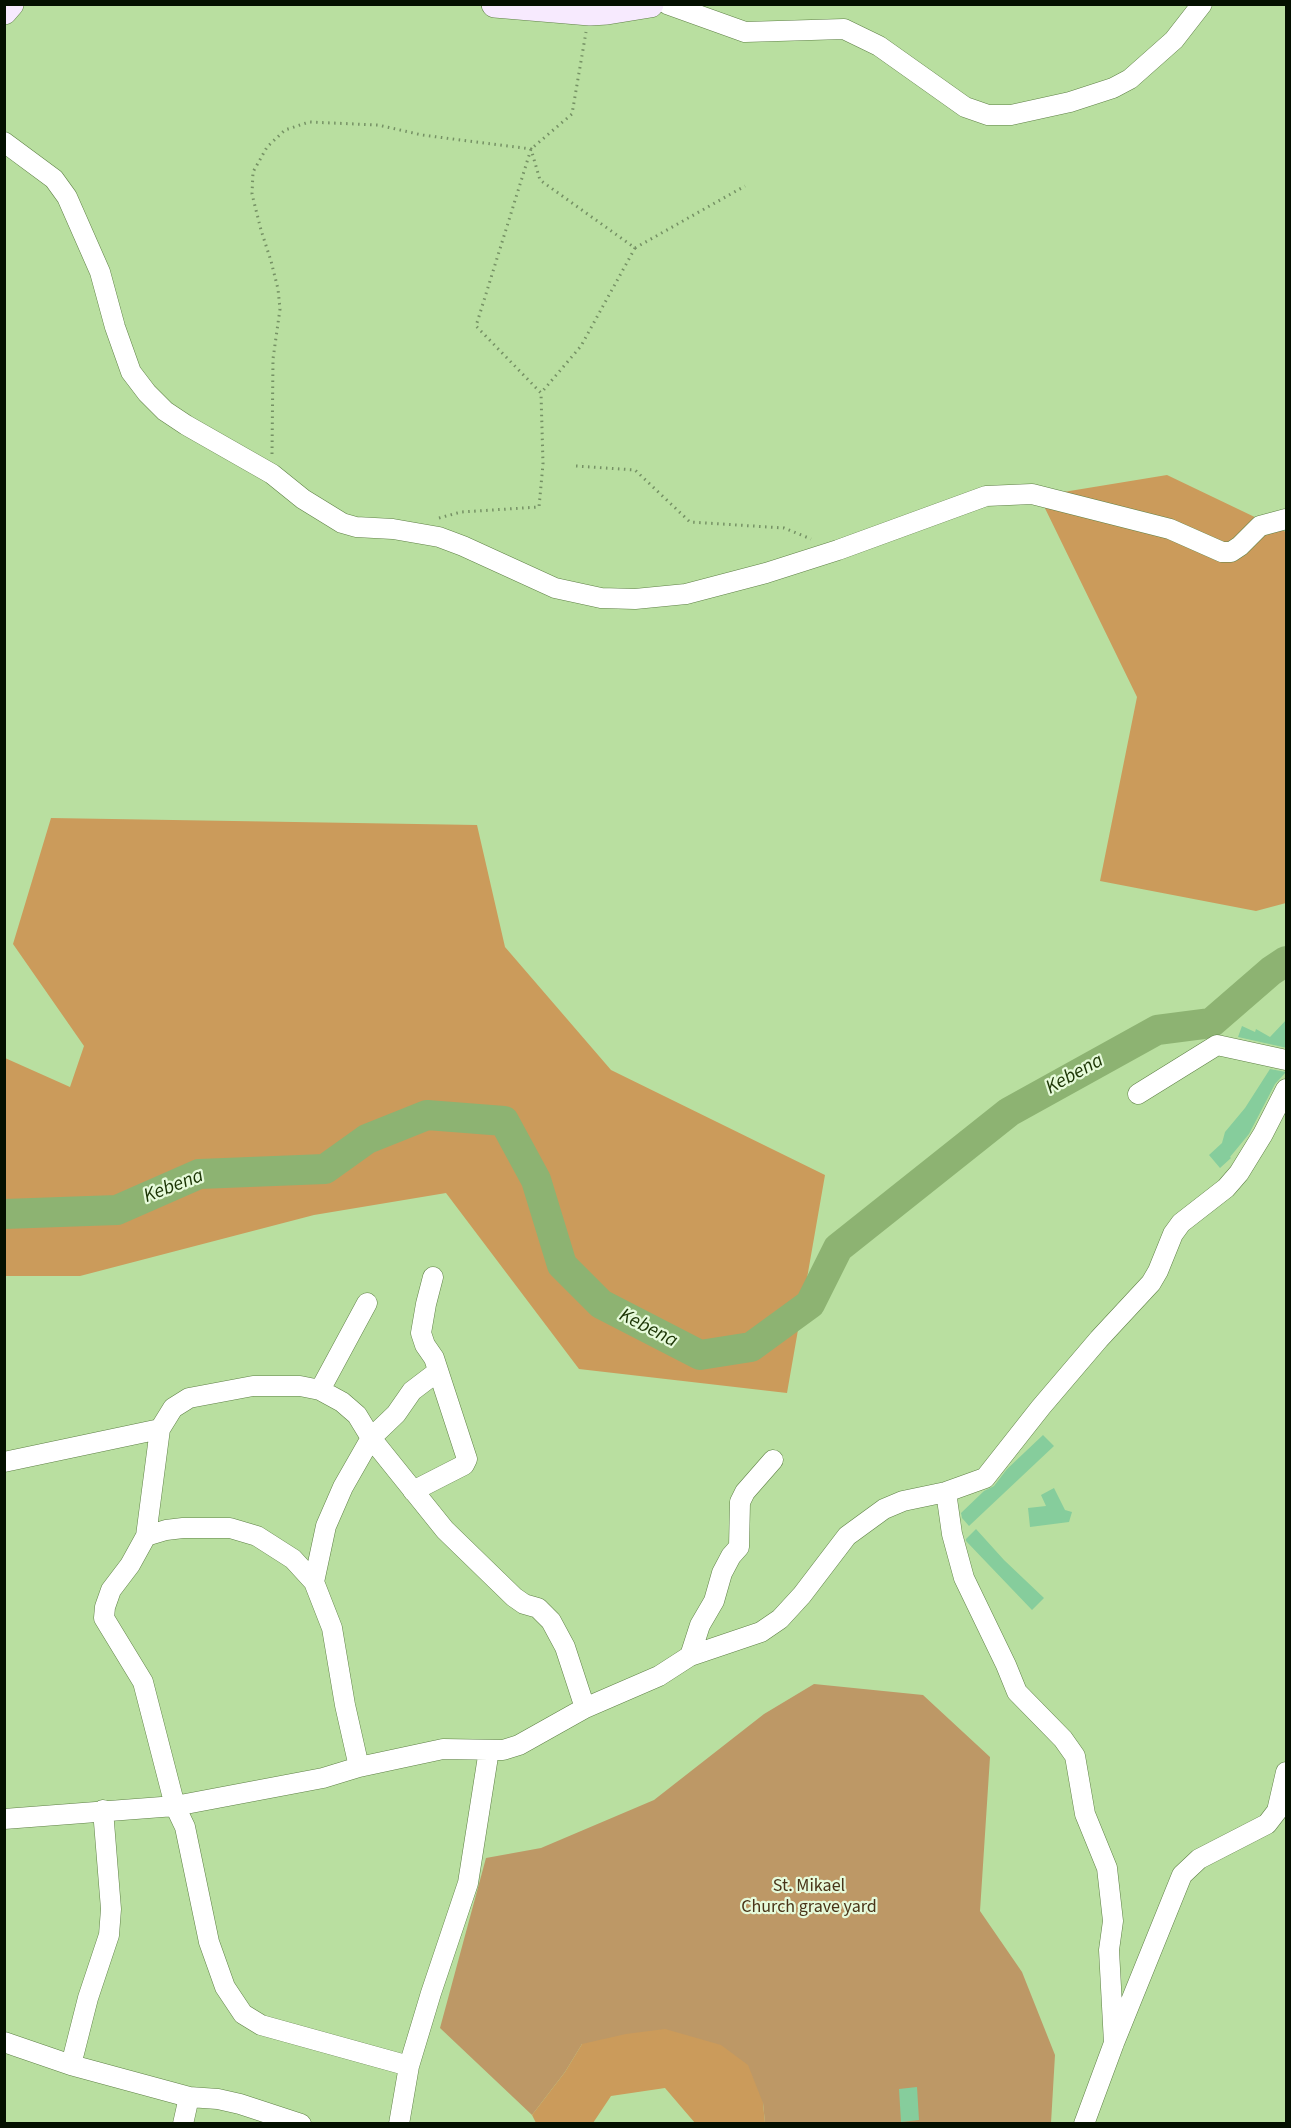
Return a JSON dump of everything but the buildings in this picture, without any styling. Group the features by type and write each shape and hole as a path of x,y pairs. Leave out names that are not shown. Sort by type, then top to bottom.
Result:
{"main road":[{"path":"4,11 10,4"},
{"path":"495,4 590,12 650,4"}],"street":[{"path":"667,4 745,33 844,29 879,46 965,107 988,115 1011,115 1070,102 1113,88 1130,79 1174,40 1202,4"},
{"path":"4,142 54,179 67,197 100,272 115,327 131,372 165,411 272,474 317,509 342,523 356,527 393,528 439,537 555,588 601,598 635,599 686,594 766,573 838,550 986,495 1032,494 1170,529 1222,552 1231,552 1240,546 1260,526 1287,519"},
{"path":"1138,1094 1217,1045 1287,1060"},
{"path":"4,1819 175,1806 323,1778 360,1767 443,1749 502,1750 519,1745 585,1708 659,1676 690,1656 761,1632 780,1619 802,1595 847,1536 884,1509 903,1501 946,1492 985,1478 1041,1407 1151,1283 1173,1234 1181,1222 1226,1188 1239,1173 1287,1089"},
{"path":"413,1491 464,1465 467,1459 434,1358 425,1345 421,1333 434,1277"},
{"path":"320,1390 368,1303"},
{"path":"314,1582 326,1526 343,1487 371,1438 396,1414 412,1391 437,1372"},
{"path":"409,2066 261,2025 243,2014 225,1987 209,1942 184,1827 175,1806 143,1683 104,1618 111,1590 130,1565 146,1536 160,1429 173,1408 180,1402 203,1394 253,1386 284,1385 320,1390 342,1402 357,1414 371,1438 445,1530 514,1597 524,1604 538,1608 551,1621 565,1647 585,1708"},
{"path":"4,1462 160,1429"},
{"path":"690,1656 700,1625 714,1600 722,1573 739,1546 740,1502 745,1492 773,1460"},
{"path":"946,1492 952,1534 964,1578 1017,1692 1063,1739 1075,1756 1085,1814 1107,1868 1113,1921 1109,1950 1114,2043"},
{"path":"146,1536 183,1528 230,1528 257,1536 293,1559 314,1582 332,1628 345,1704 360,1767"},
{"path":"399,2124 409,2066 468,1883 489,1750"},
{"path":"1084,2124 1182,1875 1199,1859 1267,1824 1277,1811 1287,1772"},
{"path":"70,2065 88,1998 109,1935 111,1909 103,1810"},
{"path":"4,2042 70,2065 189,2097 218,2099 240,2104 301,2124"},
{"path":"183,2124 189,2097"}],"path":[{"path":"541,393 476,326 531,149 572,114 590,12"},
{"path":"272,474 273,359 280,309 272,261 252,194 253,171 267,147 285,130 309,122 378,125 422,135 531,149"},
{"path":"531,149 540,180 635,248"},
{"path":"438,518 461,512 539,507 543,464 541,393 580,346 635,248 745,186"},
{"path":"576,466 635,470 690,522 784,528 838,550"}],"green space":[{"name":"St. Mikael Church grave yard","path":"814,1684 923,1695 990,1757 980,1911 1022,1972 1055,2055 1051,2123 765,2123 763,2103 582,2044 565,2072 532,2115 440,2028 486,1858 541,1848 654,1800 764,1714"}],"shaded area":[{"path":"1167,475 1286,532 1286,903 1256,911 1100,881 1137,697 1039,496"},
{"path":"51,818 477,825 505,947 611,1070 825,1175 787,1393 579,1369 446,1193 314,1215 80,1276 5,1276 5,1058 70,1087 84,1046 13,944"},
{"path":"665,2029 721,2045 748,2065 763,2103 765,2123 695,2123 665,2088 611,2096 593,2123 536,2123 532,2115 565,2072 582,2044 626,2034"}],"waterway":[{"name":"Kebena","path":"4,1214 117,1210 199,1174 325,1169 367,1139 427,1115 504,1121 536,1180 562,1265 601,1304 700,1355 751,1347 810,1304 838,1248 1009,1112 1157,1030 1211,1023 1271,971 1286,961"}]}
